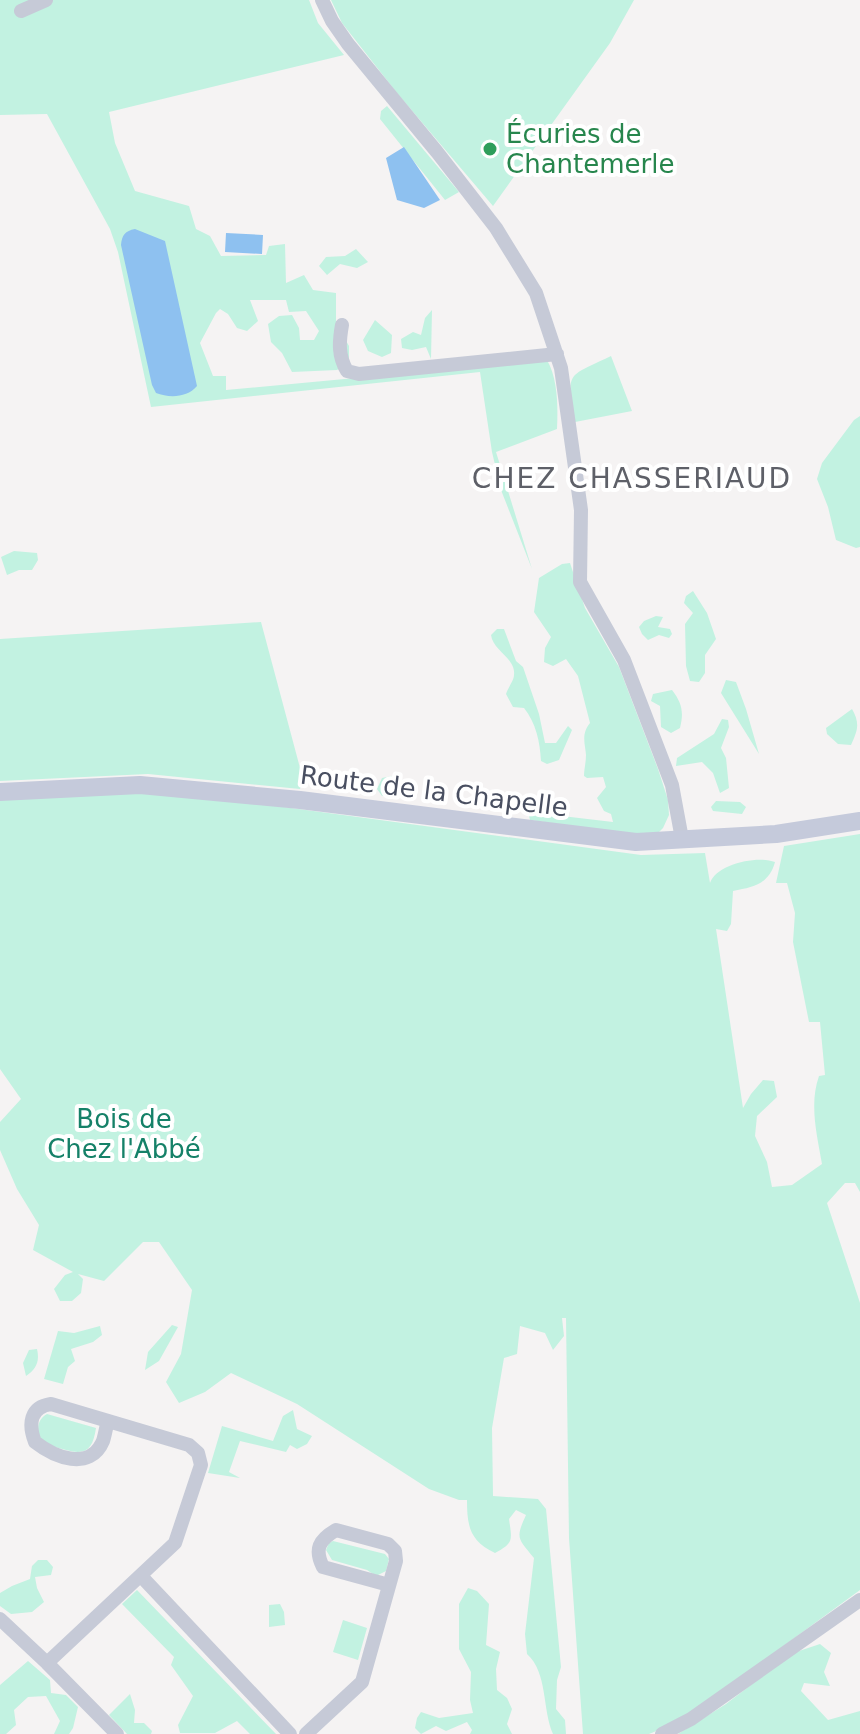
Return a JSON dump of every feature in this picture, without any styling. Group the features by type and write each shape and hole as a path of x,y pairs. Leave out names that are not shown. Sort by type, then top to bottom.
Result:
{"main road":[{"name":"Route de la Chapelle","path":"0,792 140,785 300,800 636,842 776,834 860,821"}],"street":[{"path":"21,11 46,0"},
{"path":"322,0 348,44 496,228 536,293 561,368 581,510 580,582 624,660 672,785 682,839"},
{"path":"342,325 339,342 341,360 347,371 359,374 557,354"},
{"path":"47,1663 175,1543 201,1465 198,1453 189,1445 51,1404 41,1406 34,1412 31,1433 44,1450 79,1460 96,1451 108,1421"},
{"path":"306,1734 362,1682 396,1561 395,1551 388,1544 336,1530 320,1543 318,1557 323,1567 389,1585"},
{"path":"141,1576 290,1734"},
{"path":"662,1734 691,1719 860,1600"},
{"path":"0,1619 117,1734"}],"green space":[{"path":"0,0 309,0 318,23 344,55 109,112 115,143 135,191 189,206 196,229 210,236 221,256 266,255 269,246 285,244 286,283 304,275 313,290 336,293 336,323 349,346 349,361 337,370 292,372 282,353 271,342 268,324 279,316 292,315 299,328 300,340 314,340 319,331 306,311 289,312 286,300 250,300 258,321 247,331 237,328 228,314 220,309 200,343 213,376 226,376 226,390 547,360 555,384 557,429 496,452 532,569 501,490 480,372 151,407 118,252 110,229 47,114 0,115"},
{"name":"Écuries de Chantemerle","path":"331,0 634,0 610,43 493,206 397,93 342,23"},
{"path":"387,106 459,192 445,200 380,119 381,111"},
{"path":"356,249 368,262 357,268 340,264 327,275 319,266 326,257 345,256"},
{"path":"432,310 431,359 426,347 412,350 402,348 401,339 413,332 421,335 425,318"},
{"path":"375,320 392,335 391,353 382,357 368,351 363,340"},
{"path":"611,356 632,411 575,422 571,393 573,378 585,368"},
{"path":"860,416 860,547 856,548 836,540 817,479 822,463"},
{"path":"14,551 37,553 38,560 32,570 19,570 7,575 1,557"},
{"path":"570,563 585,608 619,667 658,769 668,800 669,815 658,833 637,835 530,820 528,812 613,822 611,814 604,811 597,798 606,787 603,777 584,776 584,743 590,723 578,676 566,659 553,666 544,662 545,648 551,637 534,612 539,578 562,564"},
{"path":"693,591 707,613 716,639 705,655 705,673 699,682 690,681 686,666 685,624 693,613 684,603 686,596"},
{"path":"656,616 663,617 658,627 670,629 672,634 669,638 659,635 648,640 642,634 639,627"},
{"path":"261,622 303,779 300,789 148,774 0,781 0,639"},
{"path":"497,629 504,629 516,661 523,667 545,743 556,743 568,726 572,730 559,760 547,764 541,761 532,720 524,708 513,707 506,694 514,677 514,669 493,641 491,635"},
{"path":"726,680 736,682 759,754 721,693"},
{"path":"672,690 680,704 682,717 680,728 671,733 661,727 660,706 651,701 653,694"},
{"path":"852,709 857,731 851,745 838,744 827,734 826,728"},
{"path":"722,719 728,720 729,727 721,748 726,758 729,788 720,793 713,773 702,762 676,766 677,758 714,734"},
{"path":"392,776 397,790 382,796 377,789 382,778"},
{"name":"Bois de Chez l'Abbé","path":"129,793 217,798 641,855 705,853 710,883 720,871 738,863 759,860 775,862 765,880 733,891 731,924 727,931 716,929 743,1108 763,1080 774,1081 777,1097 757,1116 755,1136 767,1162 772,1187 792,1185 822,1164 814,1109 819,1076 825,1075 820,1022 809,1022 793,942 795,913 787,883 776,883 784,846 860,834 860,1192 855,1183 845,1183 827,1203 860,1303 860,1590 703,1705 654,1732 583,1734 569,1538 566,1318 562,1318 564,1336 553,1350 545,1333 520,1326 517,1354 504,1358 492,1428 493,1496 538,1499 546,1509 561,1667 557,1680 556,1709 565,1720 566,1734 553,1734 542,1681 527,1654 525,1634 534,1558 519,1534 526,1515 516,1510 509,1519 510,1540 495,1553 475,1538 468,1518 467,1500 429,1489 297,1404 231,1373 205,1392 179,1403 166,1382 181,1354 192,1290 159,1242 143,1242 104,1281 78,1274 83,1279 81,1293 72,1301 60,1301 54,1289 65,1275 73,1272 33,1250 39,1225 17,1189 0,1150 0,1122 21,1099 0,1069 0,799"},
{"path":"716,801 740,802 746,807 742,814 713,811 711,807"},
{"path":"172,1325 178,1327 159,1361 145,1370 148,1352"},
{"path":"100,1326 102,1335 93,1342 71,1349 75,1361 68,1367 63,1384 44,1379 58,1331 74,1333"},
{"path":"37,1349 36,1365 26,1376 23,1363 29,1350"},
{"path":"293,1410 297,1429 312,1436 307,1444 297,1449 290,1445 286,1452 240,1441 229,1472 240,1478 208,1473 222,1426 273,1441 283,1416"},
{"path":"47,1414 96,1428 88,1449 73,1452 44,1442 38,1429 40,1420"},
{"path":"333,1541 385,1554 389,1559 386,1571 376,1576 367,1570 332,1560 326,1550"},
{"path":"38,1560 47,1560 53,1567 51,1575 35,1577 44,1602 32,1612 11,1614 0,1606 0,1593 30,1579 32,1566"},
{"path":"468,1588 477,1591 489,1604 486,1645 500,1652 496,1669 497,1690 507,1698 512,1709 507,1724 512,1734 470,1734 472,1730 467,1722 446,1731 436,1726 421,1734 415,1728 421,1712 439,1718 473,1713 471,1672 459,1649 459,1604"},
{"path":"137,1590 276,1734 250,1734 237,1721 215,1733 180,1733 178,1725 193,1696 171,1665 174,1657 122,1604"},
{"path":"280,1604 285,1625 269,1627 269,1605"},
{"path":"343,1620 367,1628 358,1660 333,1652"},
{"path":"820,1644 831,1653 824,1672 830,1686 804,1683 801,1691 828,1720 860,1711 860,1734 678,1734 726,1704 793,1653"},
{"path":"28,1661 50,1680 51,1693 66,1695 78,1707 69,1734 54,1734 60,1721 46,1696 28,1697 14,1710 16,1725 6,1734 0,1734 0,1685"},
{"path":"130,1694 135,1710 134,1723 144,1723 152,1731 151,1734 127,1734 109,1715"}],"water":[{"path":"404,147 440,200 424,208 397,200 386,158"},
{"path":"135,229 165,241 197,386 183,395 161,395 152,385 121,245 125,234"},
{"path":"226,233 263,235 262,254 225,252"}],"place":[{"name":"Écuries de Chantemerle","path":"490,149"}],"district":[{"name":"CHEZ CHASSERIAUD","path":"632,478"}]}
